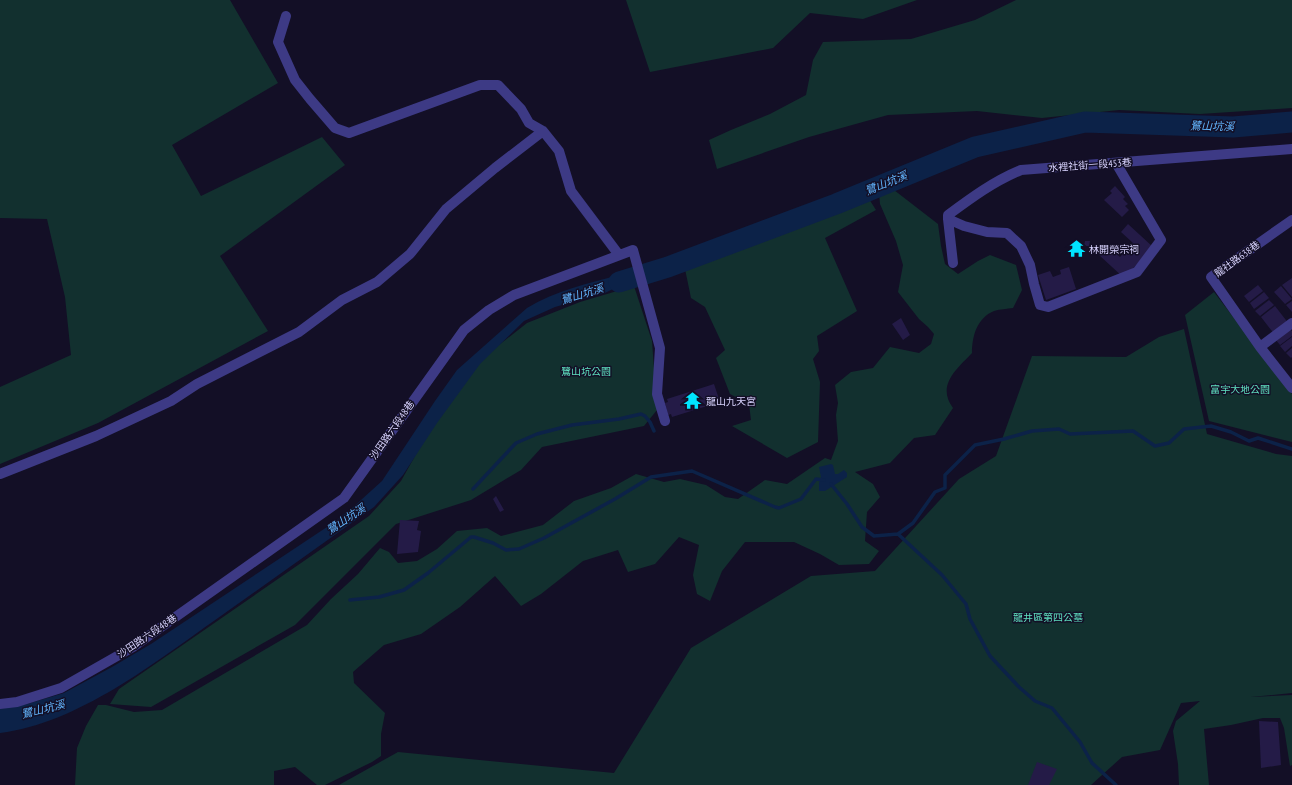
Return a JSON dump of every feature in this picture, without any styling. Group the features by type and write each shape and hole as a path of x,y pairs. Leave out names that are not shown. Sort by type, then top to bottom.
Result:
{"street":[{"path":"286,16 278,42 295,80 335,128 349,133 480,85 498,85 521,109 529,123 543,131 559,151 571,190 619,255"},
{"path":"0,474 96,436 171,401 197,384 299,332 342,300 377,282 410,254 446,209 495,168 543,131"},
{"name":"水裡社街一段453巷","path":"948,219 948,215 979,192 1005,176 1021,170 1292,149"},
{"path":"948,219 964,226 987,232 1007,233 1021,246 1030,265 1040,305 1048,307 1137,272 1162,240 1116,163"},
{"path":"948,219 953,262"},
{"name":"龍社路638巷","path":"1260,347 1211,278 1292,220"},
{"name":"沙田路六段48巷","path":"0,704 17,702 61,688 133,647 344,498 464,330 489,310 514,295 633,250 660,348 657,394 665,421"},
{"path":"1292,323 1260,347 1292,388"}],"green space":[{"path":"0,0 230,0 278,83 172,145 201,196 322,137 345,165 220,256 268,331 98,423 0,464 0,387 71,355 65,297 47,219 0,218"},
{"path":"626,0 917,0 863,19 810,13 773,48 650,72"},
{"path":"1016,0 1292,0 1292,108 1200,114 1119,110 1042,118 977,111 888,115 809,137 717,169 709,140 770,114 806,95 813,60 823,42 911,39 975,20"},
{"path":"894,190 938,224 945,264 958,274 990,255 1016,265 1022,290 1013,308 1001,309 988,314 983,318 977,328 974,334 972,353 950,378 947,392 948,400 953,408 935,435 914,438 890,463 855,472 873,484 880,497 867,512 865,541 879,551 869,564 839,565 794,542 745,542 722,571 710,601 697,594 693,575 699,545 679,537 655,564 628,572 618,550 583,561 541,594 521,606 495,576 460,607 421,634 384,645 353,672 354,683 385,713 381,734 381,756 372,762 325,785 317,785 295,767 274,771 274,785 75,785 77,748 86,726 98,705 106,705 134,712 162,710 307,625 331,599 358,574 380,548 389,552 398,563 417,561 437,549 457,531 487,528 501,536 543,525 574,501 611,488 636,474 664,482 680,479 706,485 725,497 738,499 765,480 787,484 825,458 831,460 838,441 836,415 838,403 835,385 851,372 873,368 890,347 919,353 931,344 934,334 919,319 898,292 903,265 896,241 880,204 879,193"},
{"path":"869,199 876,210 825,238 857,311 817,336 819,351 813,359 820,382 818,442 787,458 732,426 751,420 749,404 730,394 716,358 725,350 705,307 691,298 685,269"},
{"name":"鷺山坑公園","path":"634,286 652,341 657,410 644,426 542,447 521,470 471,500 396,524 295,625 151,707 110,704 119,689 369,516 401,481 434,422 471,367 527,323 580,302"},
{"name":"富宇大地公園","path":"1214,292 1292,394 1292,442 1209,421 1185,315"},
{"name":"龍井區第四公墓","path":"1184,329 1207,434 1276,454 1292,456 1292,693 1251,697 1292,695 1292,765 1290,766 1284,728 1280,718 1263,718 1204,729 1209,785 1179,785 1178,764 1173,731 1176,721 1200,701 1181,703 1160,750 1122,757 1091,785 339,785 398,752 614,773 691,648 811,576 875,571 959,479 996,456 1032,356 1126,357 1159,337"}],"water":[{"path":"620,275 636,277 605,293 555,307 524,321 480,364 437,423 403,475 374,507 168,654 115,689 58,717 29,727 0,733 0,709 27,704 64,693 112,667 151,644 333,523 382,481 457,370 527,308 560,292"},
{"path":"831,464 833,465 835,474 838,474 844,470 847,473 847,477 825,491 819,491 821,477 819,467"}],"building":[{"path":"1115,186 1125,197 1123,199 1128,204 1125,206 1129,210 1122,217 1104,200 1112,193 1110,191"},
{"path":"1128,224 1153,247 1124,278 1099,255 1107,246 1120,257 1133,243 1121,232"},
{"path":"1085,241 1090,241 1089,246 1084,246"},
{"path":"1069,267 1076,289 1046,300 1038,275 1050,271 1053,277 1061,274 1060,270"},
{"path":"1292,278 1292,297 1282,285"},
{"path":"1258,285 1263,291 1249,302 1244,296"},
{"path":"1281,286 1292,299 1285,304 1274,292"},
{"path":"1264,292 1269,298 1254,309 1250,303"},
{"path":"1269,300 1274,305 1260,316 1255,311"},
{"path":"1292,301 1292,312 1286,305"},
{"path":"1275,306 1289,324 1275,335 1261,317"},
{"path":"901,318 910,335 903,340 892,324"},
{"path":"1289,328 1292,331 1292,336 1280,345 1275,339"},
{"path":"1292,337 1292,346 1285,352 1280,346"},
{"path":"1292,348 1292,357 1291,358 1286,353"},
{"name":"龍山九天宮","path":"714,384 720,402 672,417 671,414 668,415 665,403 668,402 667,399"},
{"path":"496,496 504,510 500,512 493,499"},
{"path":"400,520 419,521 417,530 421,531 418,552 397,554"},
{"path":"1259,721 1278,722 1281,765 1261,768"},
{"path":"1037,762 1057,769 1049,785 1028,785"}],"waterway":[{"name":"鷺山坑溪","path":"619,282 668,267 836,204 975,147 1085,122 1233,127 1292,122"},
{"path":"473,489 516,443 537,434 572,425 619,419 641,414 650,422 654,431"},
{"path":"831,484 847,504 862,527 874,536 898,534 913,523 935,492 945,488 945,475 975,445 1032,431 1059,429 1070,434 1133,431 1155,446 1169,443 1184,429 1211,426 1231,432 1249,441 1258,438 1292,449"},
{"path":"350,600 379,597 404,590 428,573 471,537 493,543 506,550 519,549 544,538 615,499 651,477 692,471 779,508 801,499 816,479 824,480"},
{"path":"898,534 942,575 966,604 970,619 990,656 1019,687 1035,701 1052,708 1080,742 1092,763 1116,785"}],"place":[{"name":"林開榮宗祠","path":"1076,249"},
{"name":"龍山九天宮","path":"693,401"}]}
